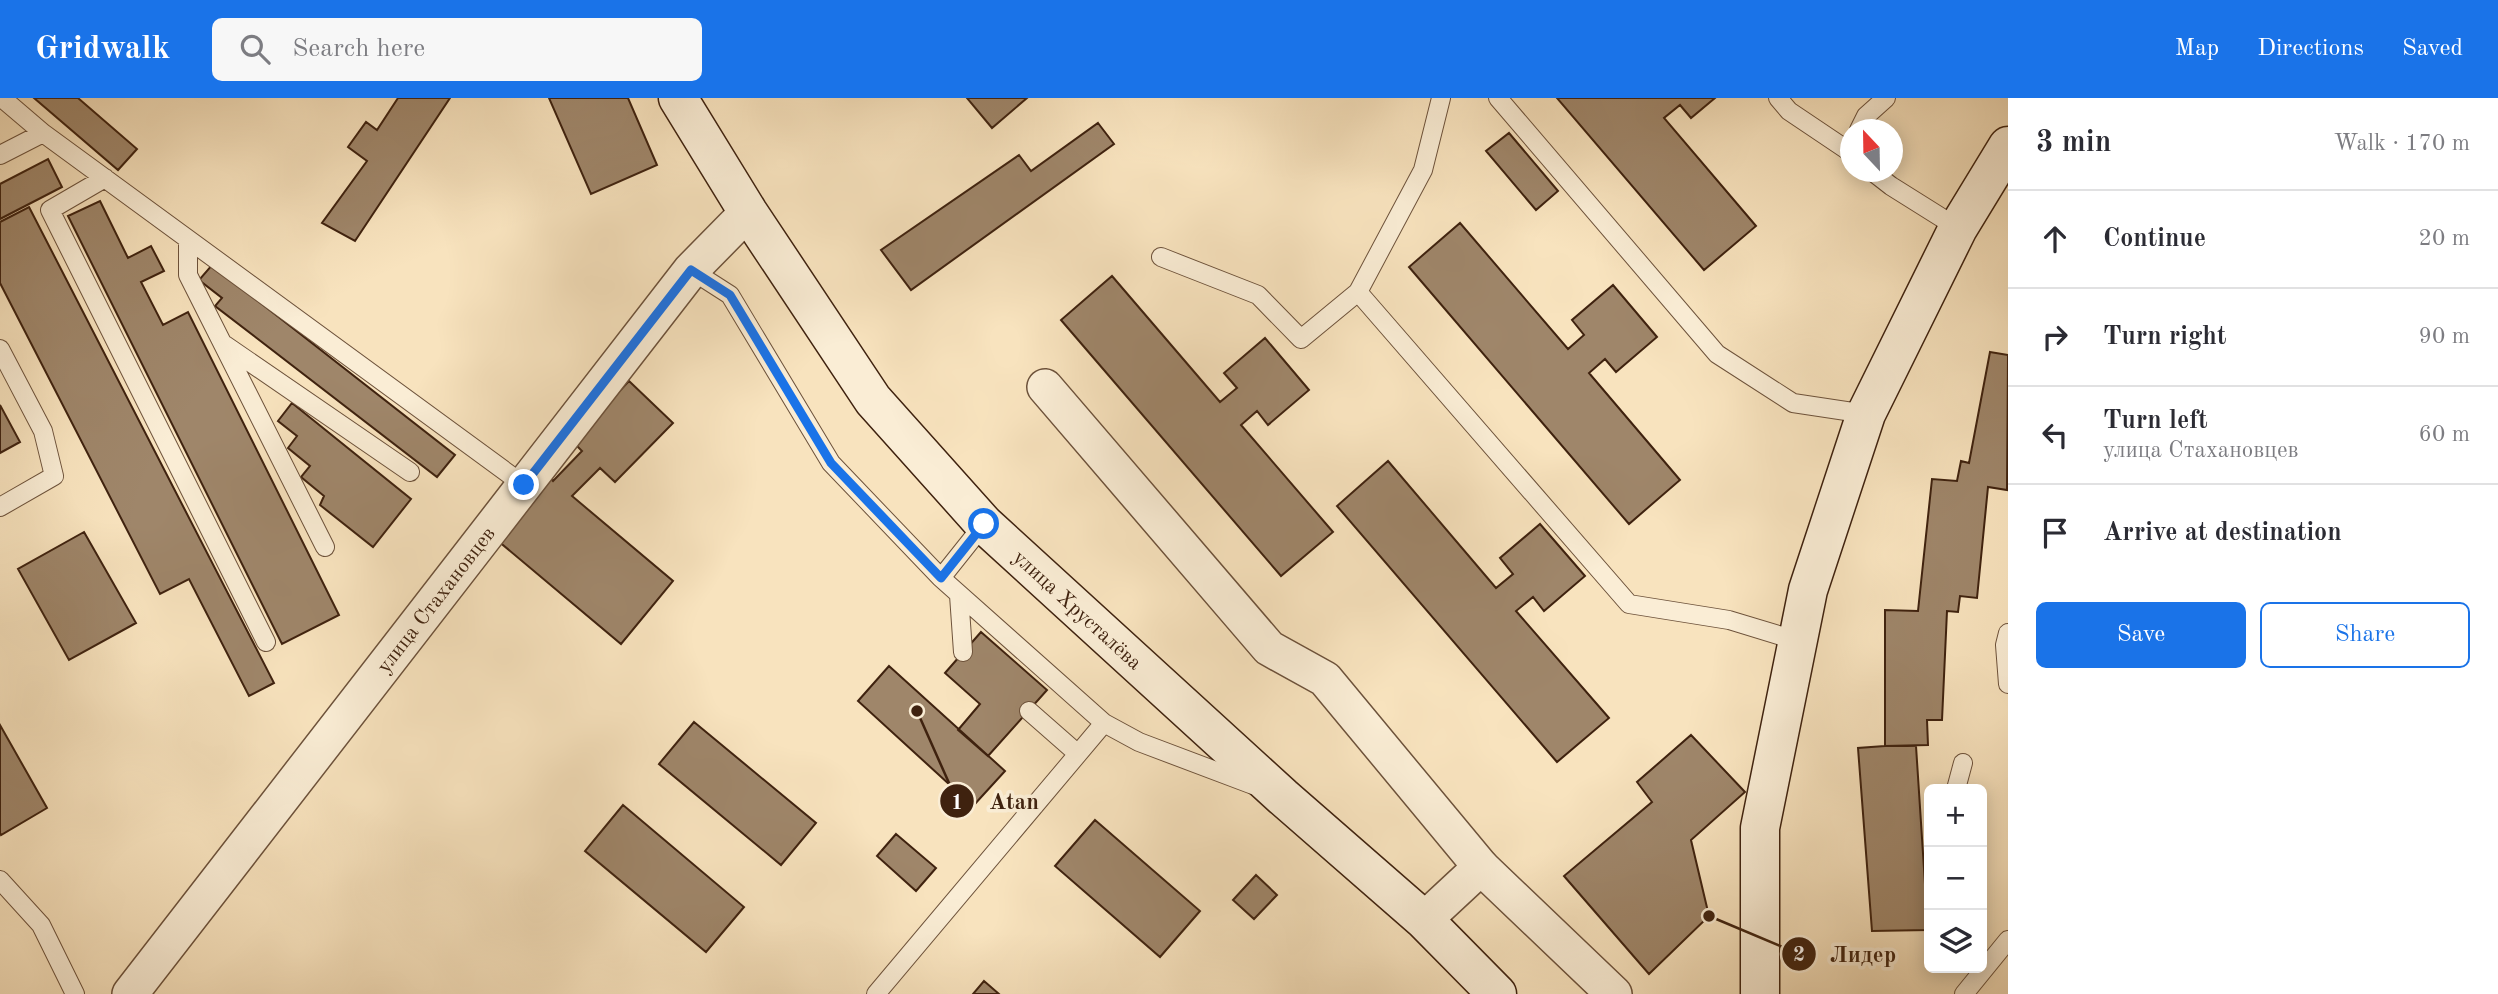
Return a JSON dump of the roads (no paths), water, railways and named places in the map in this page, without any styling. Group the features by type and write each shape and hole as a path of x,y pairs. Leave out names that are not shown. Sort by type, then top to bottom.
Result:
{"main road":[{"name":"улица Хрусталёва","path":"678,98 748,212 873,400 984,524 1283,797 1424,920 1497,994"},
{"path":"1760,994 1760,828 1808,590 1866,414 1958,228 2008,146"}],"street":[{"name":"улица Стахановцев","path":"130,994 691,270 748,212"},
{"path":"1045,387 1269,648 1325,679 1481,867 1614,994"},
{"path":"1424,920 1481,867"}],"lane":[{"path":"2,98 43,133 524,485"},
{"path":"1161,257 1258,295 1301,339 1358,292 1423,170 1441,98"},
{"path":"1498,98 1717,354 1793,403 1866,414"},
{"path":"1778,98 1789,111 1840,143"},
{"path":"1864,119 1886,98"},
{"path":"0,155 43,133"},
{"path":"105,178 50,210 266,642"},
{"path":"1886,182 1958,228"},
{"path":"188,239 188,275 325,547"},
{"path":"691,270 730,295 831,463 941,578 1104,723 1139,742 1283,797"},
{"path":"1358,292 1629,604 1729,620 1798,641"},
{"path":"222,343 410,472"},
{"path":"0,349 43,431 54,476 0,507"},
{"path":"941,578 984,524"},
{"path":"959,594 963,652"},
{"path":"2008,633 2005,645 2008,684"},
{"path":"1029,710 1078,754"},
{"path":"876,994 1104,723"},
{"path":"1957,784 1963,763"},
{"path":"0,880 41,925 75,994"},
{"path":"1967,991 2008,940"},
{"path":"1967,973 1967,991"}],"place":[{"name":"Atan","path":"917,711"},
{"name":"Лидер","path":"1709,916"}]}
